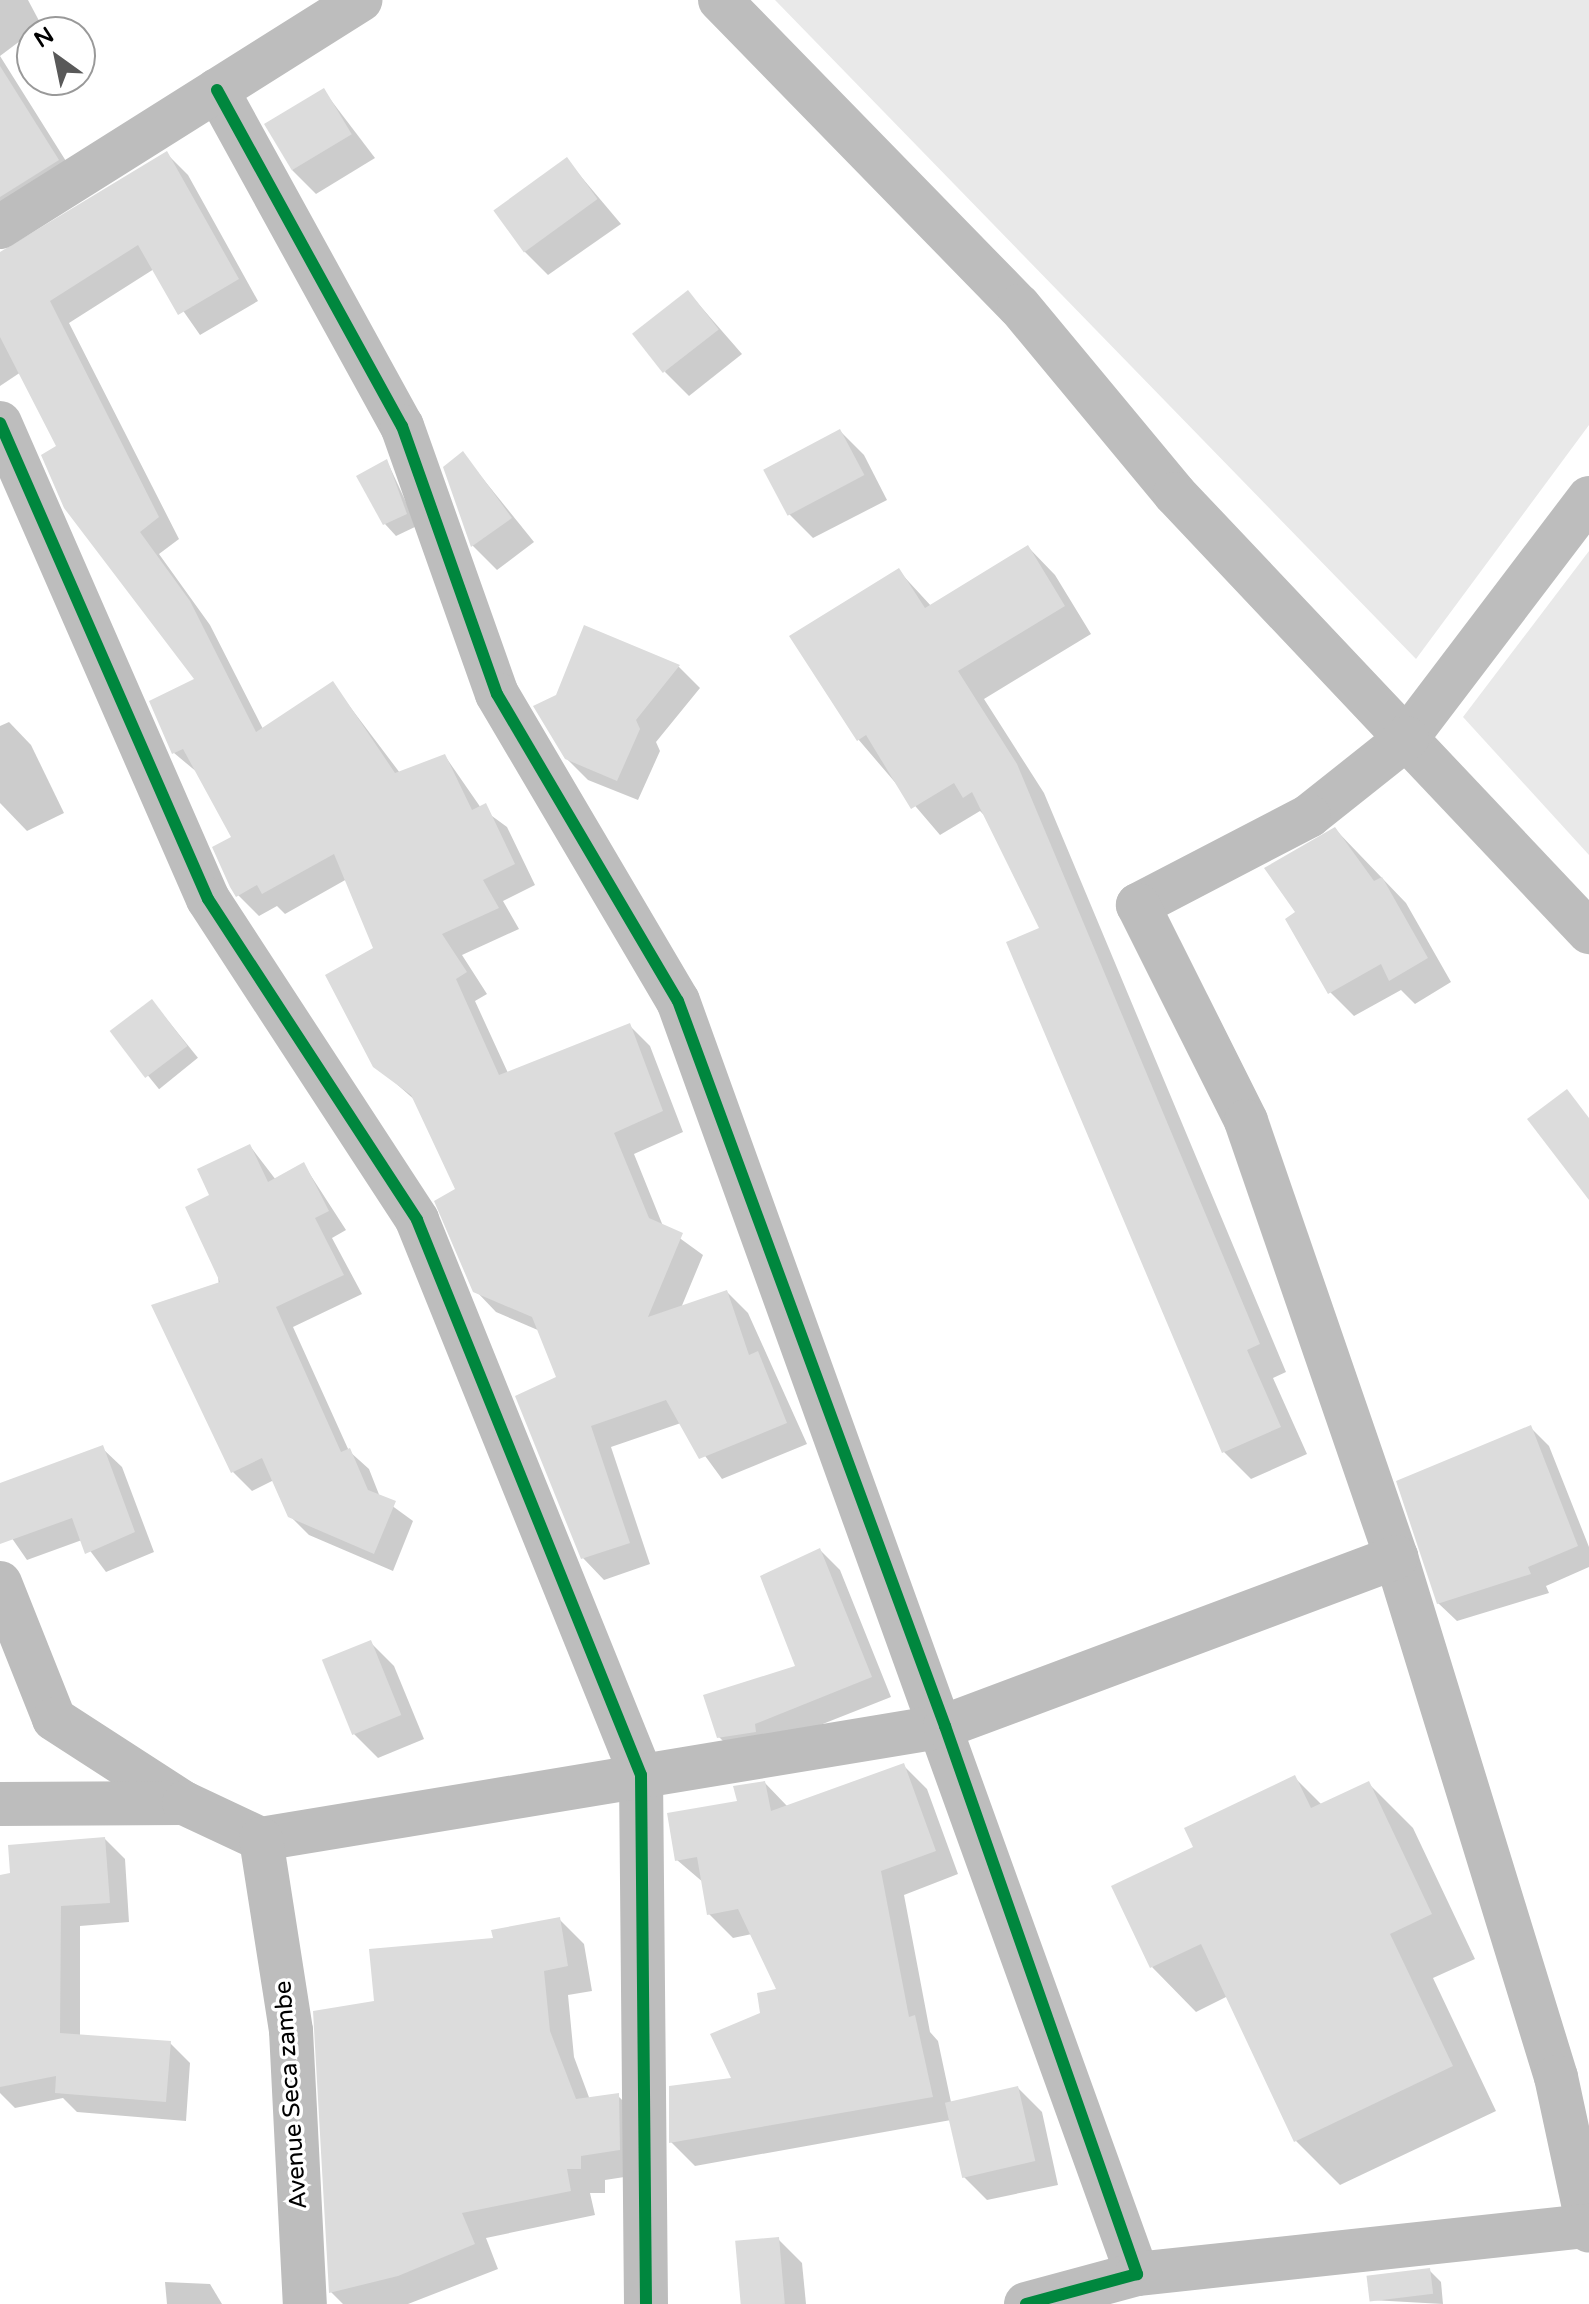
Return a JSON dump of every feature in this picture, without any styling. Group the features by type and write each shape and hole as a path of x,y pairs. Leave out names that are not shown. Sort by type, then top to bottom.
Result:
{"street":[{"path":"0,227 361,0"},
{"path":"720,0 1019,306 1175,494 1589,932"},
{"path":"217,90 402,426 497,694 678,1001 945,1726 1137,2274"},
{"path":"0,423 208,899 417,1220 641,1775 646,2304"},
{"path":"1026,2304 1137,2274 1589,2228 1572,2078 1396,1557 1246,1121 1138,905 1309,816 1407,738 1589,498"},
{"path":"0,1583 54,1719 184,1803 261,1839 945,1726 1396,1557"},
{"path":"0,1804 184,1803"},
{"name":"Avenue Seca zambe","path":"261,1839 291,2031 305,2304"}],"shaded area":[{"path":"775,0 1589,0 1589,425 1416,659"},
{"path":"1589,551 1589,855 1463,717"}],"building":[{"path":"0,66 59,160 0,197"},
{"path":"324,88 352,134 292,170 264,124"},
{"path":"167,151 239,279 178,315 138,245 50,301 159,517 140,532 190,601 256,732 333,681 395,773 445,754 472,810 486,803 515,864 483,880 499,908 442,934 467,972 456,979 499,1075 630,1023 663,1111 614,1133 649,1218 683,1233 648,1317 727,1290 749,1355 758,1351 787,1423 699,1459 666,1400 591,1426 630,1543 581,1559 515,1396 556,1377 532,1317 473,1292 434,1201 455,1189 411,1095 373,1067 325,975 373,948 334,854 262,894 257,885 236,897 212,847 231,837 183,749 172,754 149,701 194,679 64,508 41,455 56,446 0,337 0,252"},
{"path":"567,157 598,199 524,253 493,210"},
{"path":"688,290 719,329 663,373 632,334"},
{"path":"840,429 864,475 788,516 763,470"},
{"path":"463,451 512,518 471,547 443,467"},
{"path":"387,459 407,514 383,525 356,476"},
{"path":"1028,545 1065,606 958,671 1017,764 1260,1344 1247,1350 1281,1427 1222,1453 1006,942 1039,928 972,792 963,798 954,783 911,809 866,735 857,741 789,636 899,568 925,608"},
{"path":"584,625 680,665 636,720 640,729 617,781 565,759 533,706 556,695"},
{"path":"1335,827 1374,881 1382,877 1428,958 1389,981 1381,964 1328,994 1285,919 1295,912 1264,868"},
{"path":"152,999 188,1046 145,1078 110,1031"},
{"path":"1567,1089 1589,1118 1589,1200 1527,1119"},
{"path":"250,1144 268,1182 304,1162 329,1211 315,1218 344,1275 276,1307 341,1452 350,1448 368,1490 396,1501 374,1554 288,1517 262,1458 231,1473 151,1305 220,1282 185,1207 209,1195 197,1169"},
{"path":"1531,1425 1578,1546 1528,1567 1531,1574 1437,1604 1396,1481"},
{"path":"103,1445 135,1532 85,1554 72,1518 0,1544 0,1483"},
{"path":"820,1548 872,1677 755,1724 756,1732 717,1738 703,1695 795,1666 760,1576"},
{"path":"371,1640 401,1715 352,1735 322,1660"},
{"path":"904,1763 936,1851 881,1871 909,2017 915,2015 933,2097 669,2143 669,2086 731,2078 710,2034 760,2013 757,1993 776,1989 738,1909 707,1915 697,1857 675,1861 667,1813 737,1801 733,1786 765,1781 771,1811"},
{"path":"1295,1775 1311,1808 1369,1781 1432,1914 1390,1934 1453,2066 1294,2142 1201,1944 1150,1968 1111,1886 1193,1847 1184,1828"},
{"path":"105,1837 110,1903 61,1906 60,2033 171,2041 166,2102 55,2093 56,2076 0,2087 0,1875 10,1873 8,1845"},
{"path":"560,1917 568,1966 544,1971 550,2031 576,2099 619,2093 620,2150 581,2156 581,2169 567,2169 571,2191 462,2213 475,2244 398,2276 329,2293 313,2011 374,2001 369,1949 493,1938 491,1930"},
{"path":"1018,2086 1035,2161 962,2178 945,2103"},
{"path":"779,2237 785,2304 741,2304 735,2241"},
{"path":"1430,2268 1433,2294 1370,2302 1366,2276"}],"cycle path":[{"path":"217,90 402,426 497,694 678,1001 945,1726 1137,2274 1026,2304"},
{"path":"0,423 208,899 417,1220 641,1775 646,2304"}]}
